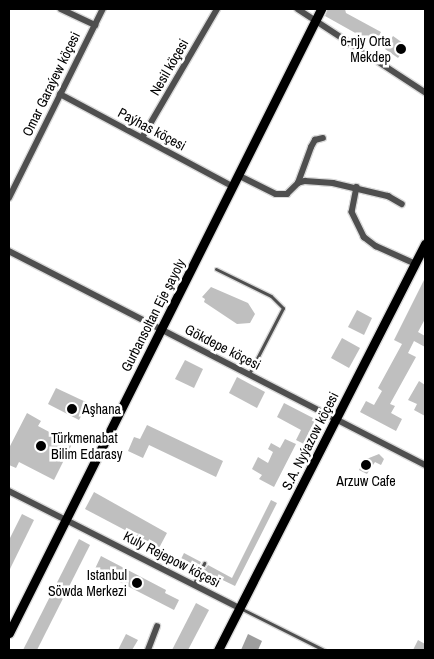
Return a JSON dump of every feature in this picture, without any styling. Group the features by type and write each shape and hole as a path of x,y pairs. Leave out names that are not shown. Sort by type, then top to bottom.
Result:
{"main road":[{"name":"Gurbansoltan Eje şayoly","path":"9,633 321,9"},
{"name":"S.A. Nyýazow köçesi","path":"218,650 425,244"}],"street":[{"path":"61,9 95,25"},
{"name":"Omar Garaýew köçesi","path":"9,198 103,9"},
{"name":"Nesil köçesi","path":"142,138 217,9"},
{"path":"298,9 425,92"},
{"name":"Paýhas köçesi","path":"60,94 232,186"},
{"path":"238,175 282,195 290,192 298,183 315,140 323,138"},
{"path":"298,183 357,187 402,204"},
{"path":"357,187 352,212 364,237 376,246 416,264"},
{"name":"Gökdepe köçesi","path":"9,251 425,465"},
{"name":"Kuly Rejepow köçesi","path":"9,491 240,608"},
{"path":"148,650 157,627"}],"lane":[{"path":"216,269 271,296 283,308 249,374"},
{"path":"194,584 204,563"},
{"name":"Kuly Rejepow köçesi","path":"240,608 324,650"}],"shaded area":[{"path":"248,634 262,641 258,650 241,650"}],"building":[{"path":"327,9 345,9 346,13 381,32 375,44 325,16"},
{"path":"393,36 407,46 398,58 385,49"},
{"path":"425,278 425,319 418,332 425,336 425,347 414,341 408,353 416,357 390,404 395,406 391,413 402,419 396,431 360,412 366,401 374,405 382,391 378,388 402,344 394,340"},
{"path":"211,287 248,303 255,314 250,323 237,324 204,302 205,299 202,297"},
{"path":"357,310 372,318 364,335 348,327"},
{"path":"342,338 360,348 349,368 331,358"},
{"path":"185,360 203,369 194,388 175,379"},
{"path":"237,377 265,392 257,408 229,393"},
{"path":"419,381 425,385 425,416 414,410 417,404 408,400"},
{"path":"56,388 88,403 79,420 48,404"},
{"path":"284,403 315,419 319,428 310,447 296,440 301,430 277,417"},
{"name":"Türkmenabat Bilim Edarasy","path":"27,413 41,421 38,426 72,444 54,480 19,462 16,468 9,465 9,448"},
{"path":"147,425 223,461 216,477 149,445 143,458 128,451 134,437 140,439"},
{"path":"285,439 296,444 274,487 259,479 262,475 252,469 258,457 268,463 273,452 268,449 271,443 280,448"},
{"name":"Arzuw Cafe","path":"379,454 384,459 381,465 375,462 367,474 359,470 364,460"},
{"path":"94,492 167,533 159,548 85,509"},
{"path":"271,500 277,503 235,586 204,571 208,565 232,578"},
{"path":"22,514 34,520 9,571 9,540"},
{"path":"79,539 90,545 37,650 23,650"},
{"path":"184,553 201,562 198,568 181,559"},
{"path":"101,556 166,590 165,593 179,600 174,610 102,573 100,576 93,573"},
{"path":"196,603 209,610 188,650 172,650"},
{"path":"126,634 138,640 132,650 118,650"},
{"path":"418,640 425,644 425,650 413,650"}],"place":[{"name":"6-njy Orta Mekdep","path":"401,49"},
{"name":"Aşhana","path":"72,409"},
{"name":"Türkmenabat Bilim Edarasy","path":"41,446"},
{"name":"Arzuw Cafe","path":"366,465"},
{"name":"Istanbul Söwda Merkezi","path":"137,583"}]}
